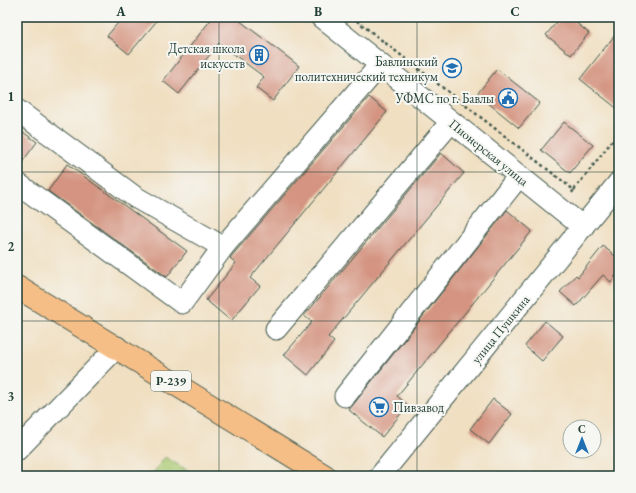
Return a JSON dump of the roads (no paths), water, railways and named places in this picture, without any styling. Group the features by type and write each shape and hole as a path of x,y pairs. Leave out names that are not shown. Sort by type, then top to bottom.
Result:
{"highway":[{"name":"Р-239","path":"17,287 325,476"}],"street":[{"name":"Пионерская улица","path":"322,18 583,227"},
{"path":"17,183 182,303 223,247 380,65"},
{"path":"17,110 135,196 223,247"},
{"path":"276,329 451,122"},
{"path":"345,396 519,176"},
{"name":"улица Пушкина","path":"380,476 619,182"},
{"path":"17,450 117,347"}],"place":[{"name":"Детская школа искусств","path":"259,55"},
{"name":"Бавлинский политехнический техникум","path":"452,68"},
{"name":"УФМС по г. Бавлы","path":"508,98"},
{"name":"Пивзавод","path":"379,407"}]}
